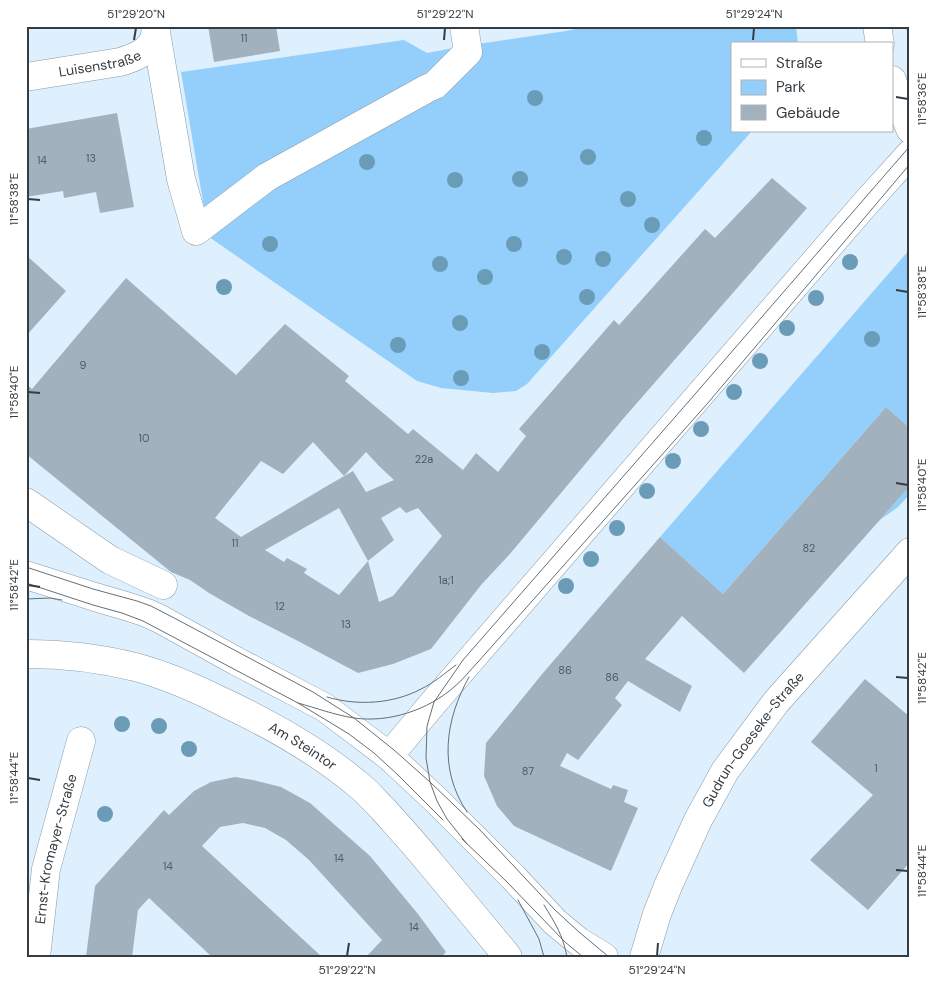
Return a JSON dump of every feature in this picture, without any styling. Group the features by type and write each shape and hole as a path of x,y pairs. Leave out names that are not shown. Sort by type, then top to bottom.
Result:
{"street":[{"path":"155,29 180,179 196,231 267,177 435,85 468,52 464,26"},
{"path":"877,26 880,42"},
{"name":"Luisenstraße","path":"26,77 120,62 135,57 146,50 152,42 155,29"},
{"path":"894,85 910,129"},
{"path":"389,756 910,154"},
{"path":"26,502 110,560 163,585"},
{"name":"Gudrun-Goeseke-Straße","path":"644,957 668,886 698,820 725,771 776,702 910,552"},
{"path":"26,575 129,607 160,619 324,707 389,756 513,877 555,922 578,941 604,957"},
{"path":"26,593 52,592 95,597"},
{"name":"Am Steintor","path":"26,654 57,654 87,658 135,667 164,676 193,687 293,738 325,759 363,788 407,835 508,957"},
{"name":"Ernst-Kromayer-Straße","path":"33,941 46,869 81,741"}],"green space":[{"path":"589,26 796,26 798,42 731,42 731,132 751,132 527,384 516,391 493,393 441,388 417,381 209,237 181,72 404,40 427,53"},
{"path":"910,249 910,428 886,407 723,594 660,537"},
{"path":"910,486 910,494 898,507 880,520"}],"building":[{"path":"208,26 276,26 280,51 214,62"},
{"path":"906,26 910,26 910,41 908,39"},
{"path":"117,113 134,207 100,213 96,192 64,198 63,191 26,197 26,129"},
{"path":"772,178 807,208 623,419 509,555 481,585 431,649 393,664 358,673 249,616 190,580 171,572 26,454 26,384 32,389 126,278 236,375 285,324 349,376 345,381 408,434 413,429 463,470 476,453 498,472 526,436 519,429 614,320 619,325 705,229 715,238","holes":["313,442 344,476 366,452 394,480 366,492 353,471 241,537 215,518 261,461 283,474","400,507 406,513 418,508 442,536 393,596 379,602 368,561 394,540 381,518","339,508 368,561 339,595 304,573 307,569 287,558 284,562 265,550"]},
{"path":"26,255 66,291 26,336"},
{"path":"886,407 910,428 910,486 744,673 682,616 645,659 692,686 680,712 628,681 615,698 622,705 578,760 567,753 560,766 611,789 613,785 628,790 624,802 638,808 611,871 514,826 497,806 484,776 486,743 543,673 660,537 723,594"},
{"path":"865,679 910,717 910,862 868,910 810,860 873,795 811,742"},
{"path":"235,777 281,787 310,803 370,856 418,914 446,952 441,957 366,957 382,940 309,860 286,840 265,828 243,823 220,827 202,846 322,957 212,957 149,898 138,910 132,957 86,957 95,886 164,810 169,815 194,791 211,782"}],"tram line":[{"path":"467,844 447,819 437,801 430,782 426,758 427,726 434,702 463,660 910,146"},
{"path":"298,703 347,717 381,718 407,713 420,708 444,695 457,684 707,404 910,164"},
{"path":"26,567 151,606 313,692 354,718 430,782 480,830 555,910 609,957"},
{"path":"26,583 143,621 298,703 349,734 374,753 443,820"},
{"path":"26,599 50,598 62,600"},
{"path":"327,697 350,702 375,702 399,698 426,687 456,665"},
{"path":"467,812 458,796 452,779 448,745 454,710 469,677"},
{"path":"462,839 565,942 583,957"},
{"path":"518,900 539,939 544,957"},
{"path":"544,905 561,936 567,957"}]}
